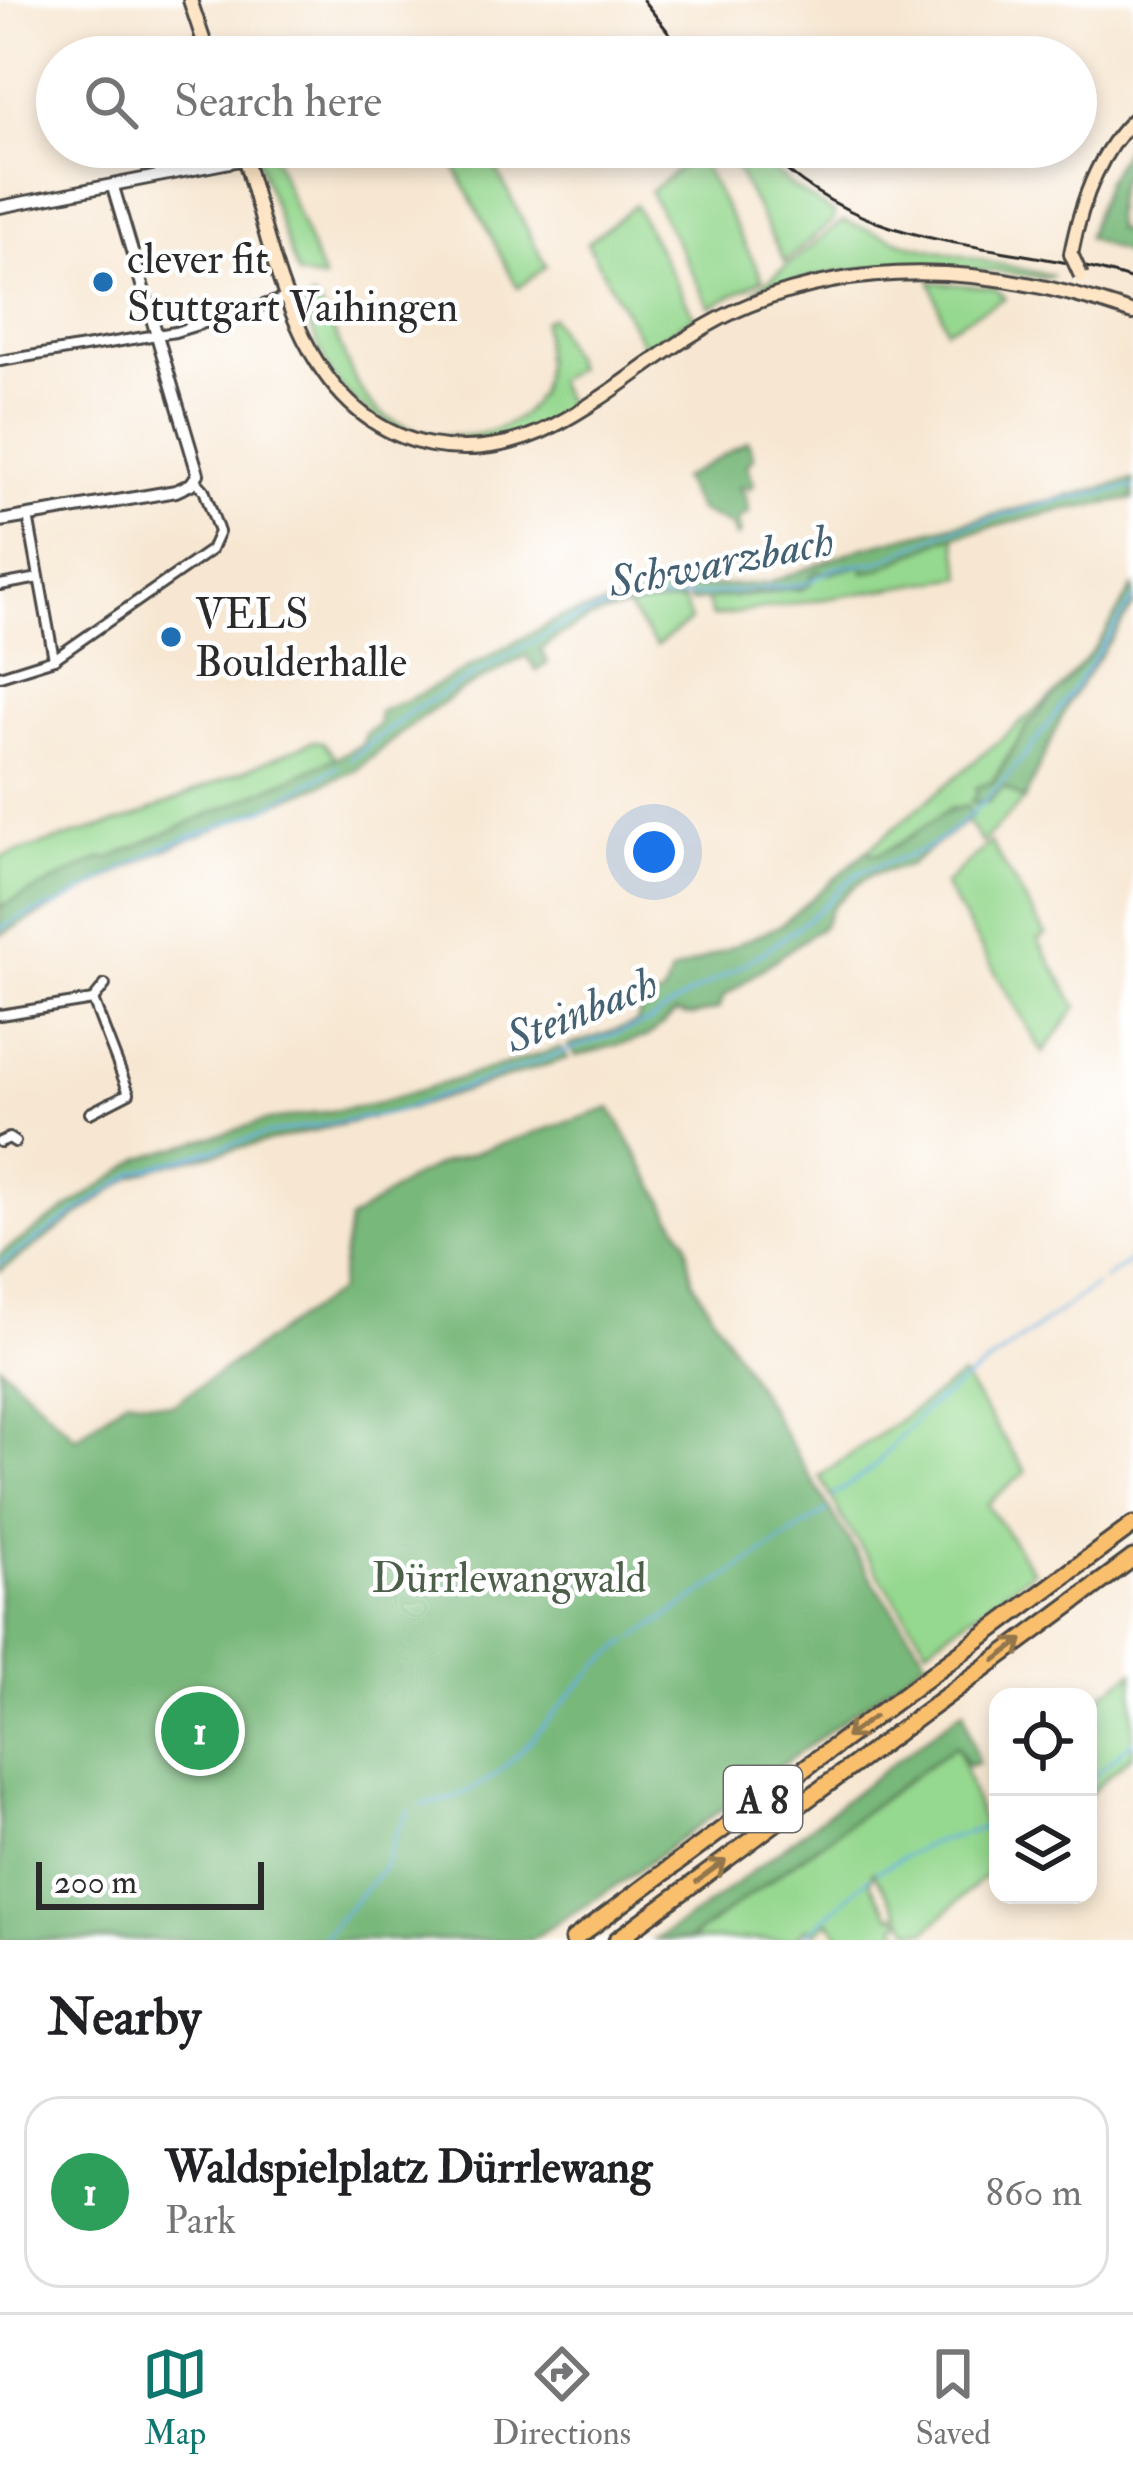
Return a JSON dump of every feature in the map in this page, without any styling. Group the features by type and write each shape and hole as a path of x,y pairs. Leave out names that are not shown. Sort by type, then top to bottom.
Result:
{"highway":[{"name":"A 8","path":"573,1940 1133,1525"},
{"name":"A 8","path":"617,1940 1133,1558"}],"main road":[{"path":"190,0 202,36"},
{"path":"1064,291 1074,275 1071,252 1098,169 1133,120"},
{"path":"248,168 288,298 310,352 340,396 367,418 409,439 461,448 501,445 538,434 704,327 796,290 900,272 964,274 1064,291 1133,313"},
{"path":"1074,275 1104,303"},
{"path":"1024,283 1052,295 1104,303"}],"street":[{"path":"0,207 113,187 186,168"},
{"path":"0,521 176,491 195,480 194,452 113,187"},
{"path":"0,361 156,335 288,298"},
{"path":"0,676 54,659 217,544 219,532 204,490 195,480"},
{"path":"28,516 54,659"},
{"path":"0,584 39,578"},
{"path":"0,1015 93,1000 105,985"},
{"path":"90,1113 129,1093 93,1000"},
{"path":"0,1142 9,1138 15,1142"}],"green space":[{"path":"1133,136 1133,159 1120,183 1115,228 1133,238 1133,257 1087,238 1106,181"},
{"path":"261,168 279,168 324,280 298,275"},
{"path":"455,168 496,168 546,266 518,288"},
{"path":"680,168 704,168 763,279 710,307 650,192"},
{"path":"736,168 770,168 834,213 834,220 785,262"},
{"path":"635,205 694,316 645,348 587,243"},
{"path":"843,221 911,245 1053,276 897,267 829,274 754,292"},
{"path":"931,282 994,288 1005,298 946,329"},
{"path":"313,298 367,399 396,423 417,431 463,436 507,425 537,395 544,367 543,321 551,317 576,368 556,381 570,412 522,434 474,444 427,440 403,431 364,408 337,381 303,306"},
{"path":"748,441 754,458 747,464 754,484 739,489 745,494 749,513 738,519 740,535 736,537 732,526 699,511 681,479"},
{"path":"1133,480 1133,499 947,538 878,570 864,572 862,565 829,574 818,571 810,585 802,588 691,602 684,588 769,583 861,548"},
{"path":"955,536 963,577 712,617 706,599 801,590 818,571 863,565"},
{"path":"1133,587 1133,606 1068,703 1024,800 1004,787 987,803 975,805 971,801 976,787 993,782 1029,724 1097,646"},
{"path":"676,588 684,601 624,608 591,618 541,650 548,663 537,671 526,656 460,691 357,770 157,853 0,935 0,907 363,744 365,734 379,724 379,712 561,617"},
{"path":"684,601 690,621 656,646 626,606"},
{"path":"1066,685 1029,724 980,800 987,803 1004,787 1024,800 982,843 967,821 972,815 951,808 895,850 873,855 868,850"},
{"path":"313,741 323,742 336,758 0,907 0,857 135,817"},
{"path":"967,806 972,815 967,821 908,866 872,874 852,888 832,907 823,926 724,996 718,1009 692,1016 676,1013 647,1037 576,1056 568,1046 637,1023 641,1007 663,995 671,973 781,925 868,850 873,855 886,851 943,814"},
{"path":"990,842 1046,935 1038,940 1077,1007 1043,1053 944,885"},
{"path":"560,1048 568,1058 408,1109 131,1177 0,1271 0,1254 142,1158 265,1121 371,1105"},
{"name":"Dürrlewangwald","path":"611,1108 686,1241 692,1280 873,1581 927,1659 622,1882 530,1940 0,1940 0,1365 76,1438 127,1398 172,1405 338,1291 349,1221 411,1178","holes":["210,1700 233,1722 188,1763 167,1740"]},
{"path":"962,1376 1026,1472 987,1504 1033,1571 927,1647 845,1523 820,1476"},
{"path":"1133,1672 1133,1754 1097,1787 1097,1698"},
{"path":"210,1699 233,1722 188,1764 166,1741"},
{"path":"964,1709 978,1763 968,1766 956,1745 688,1940 654,1940 700,1911"},
{"path":"957,1745 989,1844 989,1869 926,1931 911,1930 873,1872 870,1883 891,1916 896,1914 901,1921 896,1925 906,1939 912,1940 843,1940 829,1921 814,1934 808,1927 793,1940 688,1940"}],"waterway":[{"name":"Schwarzbach","path":"351,759 412,711 571,621 618,604 805,584 835,568 878,562 945,532 1057,501 1133,487"},
{"name":"Steinbach","path":"0,1264 136,1172 267,1134 392,1113 651,1021 775,943 855,875 928,848 965,819 1044,730 1133,599"},
{"name":"Schwarzbach","path":"0,929 58,905 161,848 264,809 338,767"},
{"path":"1103,1280 1133,1259"},
{"path":"833,1496 873,1468 922,1412 1096,1285"},
{"path":"635,1638 828,1510"},
{"path":"421,1805 483,1783 628,1642"},
{"path":"1097,1774 1133,1741"},
{"path":"321,1940 385,1866 396,1832 410,1811"},
{"path":"876,1872 928,1844 983,1828"},
{"path":"800,1940 870,1877"}],"tram line":[{"path":"643,0 671,36"},
{"path":"785,168 847,210 892,227 1133,280"}],"place":[{"name":"clever fit Stuttgart Vaihingen","path":"103,282"},
{"name":"VELS Boulderhalle","path":"171,637"},
{"name":"Waldspielplatz Dürrlewang","path":"200,1731"}]}
